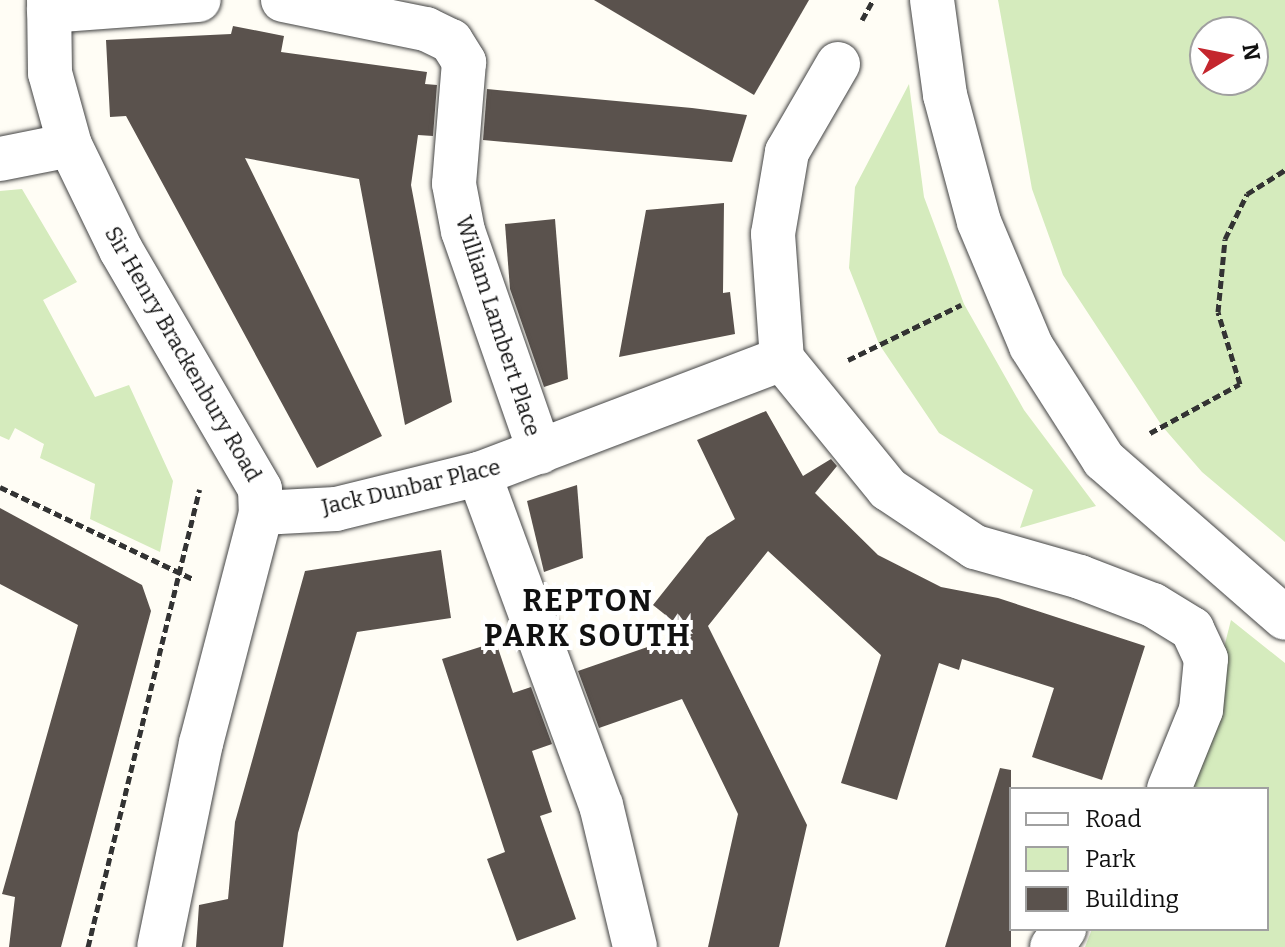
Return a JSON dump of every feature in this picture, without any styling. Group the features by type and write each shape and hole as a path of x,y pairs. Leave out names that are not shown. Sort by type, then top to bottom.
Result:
{"street":[{"path":"49,5 199,0"},
{"name":"William Lambert Place","path":"283,0 426,29 451,41 464,62 454,184 463,231 540,452"},
{"path":"932,0 945,95 979,222 1031,346 1104,460 1285,618"},
{"name":"Sir Henry Brackenbury Road","path":"49,5 50,73 70,145 121,250 260,489 261,513 238,600 159,947"},
{"path":"838,64 787,152 773,234 789,372 888,489 975,547 1095,583 1192,629 1206,659 1201,710 1170,787"},
{"path":"0,159 70,145"},
{"name":"Jack Dunbar Place","path":"261,513 336,509 479,474 789,372"},
{"path":"479,474 563,689 612,840 635,947"}],"path":[{"path":"1104,460 1240,384 1218,312 1225,239 1247,194 1285,170"},
{"path":"789,372 1005,283"},
{"path":"0,487 238,600"},
{"path":"88,947 183,574"}],"green space":[{"path":"998,0 1285,0 1285,542 1202,472 1162,426 1063,275 1032,189"},
{"path":"909,84 924,197 964,304 1024,410 1096,506 1020,528 1033,490 939,433 879,344 849,268 855,187"},
{"path":"22,189 77,282 43,300 95,397 129,385 173,481 160,552 90,519 95,484 40,458 44,444 15,428 9,440 0,436 0,191"},
{"path":"1231,620 1285,663 1285,947 1085,947 1091,931 1269,931 1269,787 1189,787"}],"building":[{"path":"594,0 809,0 754,95"},
{"path":"233,26 284,36 281,52 427,72 425,84 437,85 433,136 418,135 411,185 452,402 405,425 359,179 245,158 382,436 317,468 126,116 110,117 106,40 231,34"},
{"path":"487,89 747,115 732,162 483,140"},
{"path":"724,203 723,293 730,292 735,334 619,357 646,210"},
{"path":"555,219 568,379 544,387 510,289 505,224"},
{"path":"766,411 803,476 831,459 837,466 815,493 878,555 941,587 998,598 1145,646 1102,780 1032,757 1054,688 962,659 959,670 939,663 897,800 841,783 881,655 768,551 708,626 807,825 779,947 708,947 738,814 682,699 599,728 578,671 688,633 653,605 707,537 735,519 697,440"},
{"path":"577,485 583,558 544,572 527,501"},
{"path":"0,508 142,585 151,611 61,947 9,947 15,897 2,894 78,625 0,584"},
{"path":"441,550 451,618 357,632 298,833 283,947 196,947 199,905 228,899 235,822 305,571"},
{"path":"496,642 513,693 531,687 552,744 532,751 552,812 540,816 576,919 517,941 487,859 505,852 442,659"},
{"path":"1000,768 1011,770 1011,947 945,947"}],"district":[{"name":"REPTON PARK SOUTH","path":"588,618"}]}
